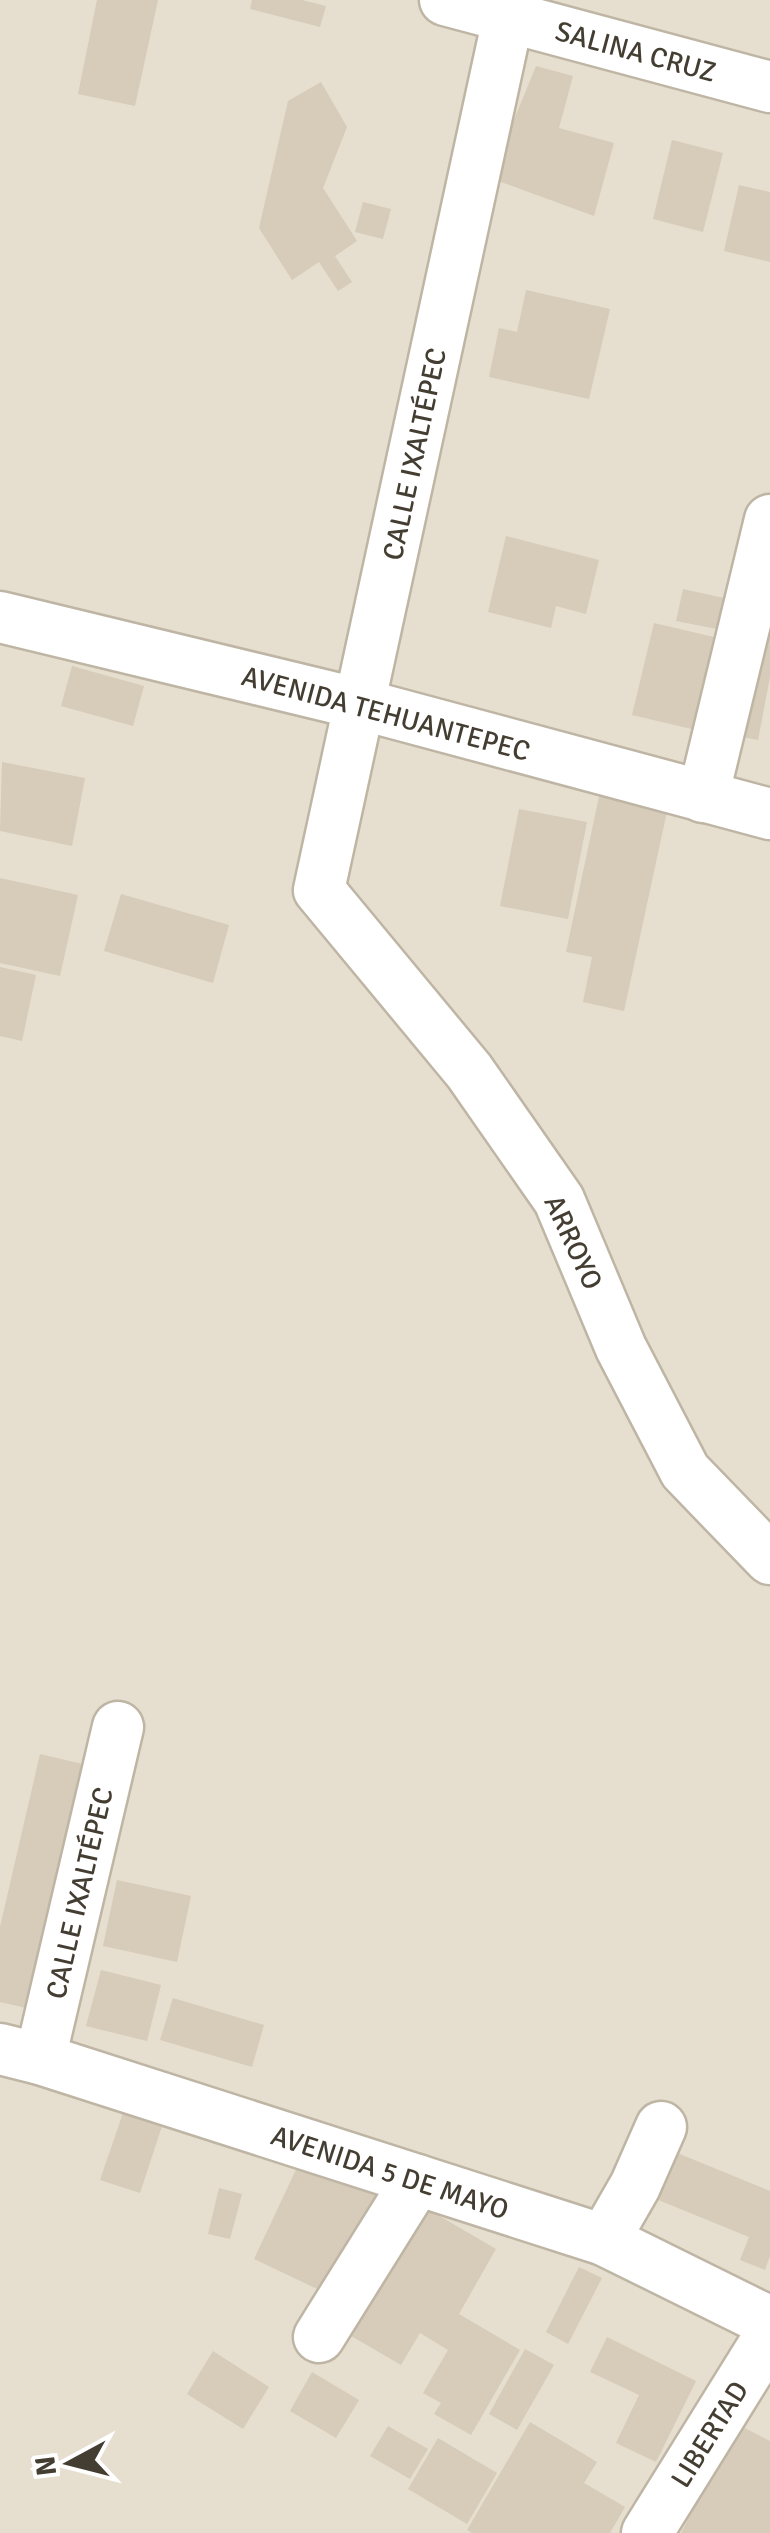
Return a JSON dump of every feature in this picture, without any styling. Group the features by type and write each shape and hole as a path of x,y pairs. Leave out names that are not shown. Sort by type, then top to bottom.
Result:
{"street":[{"name":"SALINA CRUZ","path":"445,0 511,8 770,86"},
{"name":"CALLE IXALTÉPEC","path":"319,890 511,8"},
{"path":"703,797 770,520"},
{"name":"AVENIDA TEHUANTEPEC","path":"0,617 360,704 770,814"},
{"name":"ARROYO","path":"319,890 470,1071 558,1200 621,1348 685,1471 770,1558"},
{"name":"CALLE IXALTÉPEC","path":"20,2054 118,1727"},
{"name":"AVENIDA 5 DE MAYO","path":"20,2054 604,2240 770,2322"},
{"path":"604,2240 662,2127"},
{"path":"319,2338 417,2180"},
{"name":"LIBERTAD","path":"648,2533 770,2335"}],"shaded area":[{"path":"0,0 770,0 770,2533 0,2533"}],"building":[{"path":"97,0 158,0 135,106 78,94"},
{"path":"252,0 302,0 326,6 320,27 250,9"},
{"path":"536,66 573,76 559,128 614,143 594,216 490,178"},
{"path":"321,82 347,127 323,188 357,241 335,256 352,282 338,291 319,262 292,280 259,228 288,101"},
{"path":"672,140 723,153 703,232 653,219"},
{"path":"739,185 770,192 770,262 724,251"},
{"path":"363,202 391,209 383,239 355,232"},
{"path":"526,290 610,309 589,399 489,377 499,328 517,332"},
{"path":"506,536 599,560 586,614 556,606 551,628 488,612"},
{"path":"683,589 733,600 727,631 676,621"},
{"path":"770,598 770,677 758,740 737,736"},
{"path":"654,623 718,638 696,730 632,715"},
{"path":"72,666 144,686 133,726 61,706"},
{"path":"2,762 85,778 72,846 0,831"},
{"path":"601,787 669,802 624,1011 583,1002 592,957 566,952"},
{"path":"519,809 587,822 568,919 500,906"},
{"path":"0,878 78,895 60,976 0,963"},
{"path":"121,894 229,925 213,983 104,951"},
{"path":"0,967 36,975 22,1041 0,1036"},
{"path":"40,1754 82,1764 26,2008 0,2002 0,1927"},
{"path":"117,1880 191,1896 177,1962 103,1946"},
{"path":"101,1970 161,1985 147,2041 86,2026"},
{"path":"173,1998 264,2025 252,2067 160,2040"},
{"path":"123,2113 162,2126 140,2193 100,2180"},
{"path":"670,2150 770,2191 770,2256 765,2270 740,2260 749,2237 651,2197"},
{"path":"301,2159 381,2197 334,2297 254,2259"},
{"path":"219,2188 242,2194 230,2239 208,2234"},
{"path":"419,2204 496,2249 459,2314 520,2350 471,2435 434,2414 441,2403 423,2393 448,2350 420,2333 401,2365 346,2333"},
{"path":"579,2267 602,2278 568,2344 546,2332"},
{"path":"607,2337 696,2381 656,2462 616,2443 639,2395 590,2372"},
{"path":"525,2349 554,2365 517,2430 489,2414"},
{"path":"213,2351 269,2387 243,2429 187,2394"},
{"path":"312,2372 359,2400 336,2438 290,2411"},
{"path":"530,2422 597,2462 584,2483 625,2507 610,2533 467,2530"},
{"path":"737,2424 770,2441 770,2533 681,2533"},
{"path":"388,2426 428,2449 410,2479 370,2456"},
{"path":"438,2438 497,2473 467,2524 408,2489"}]}
